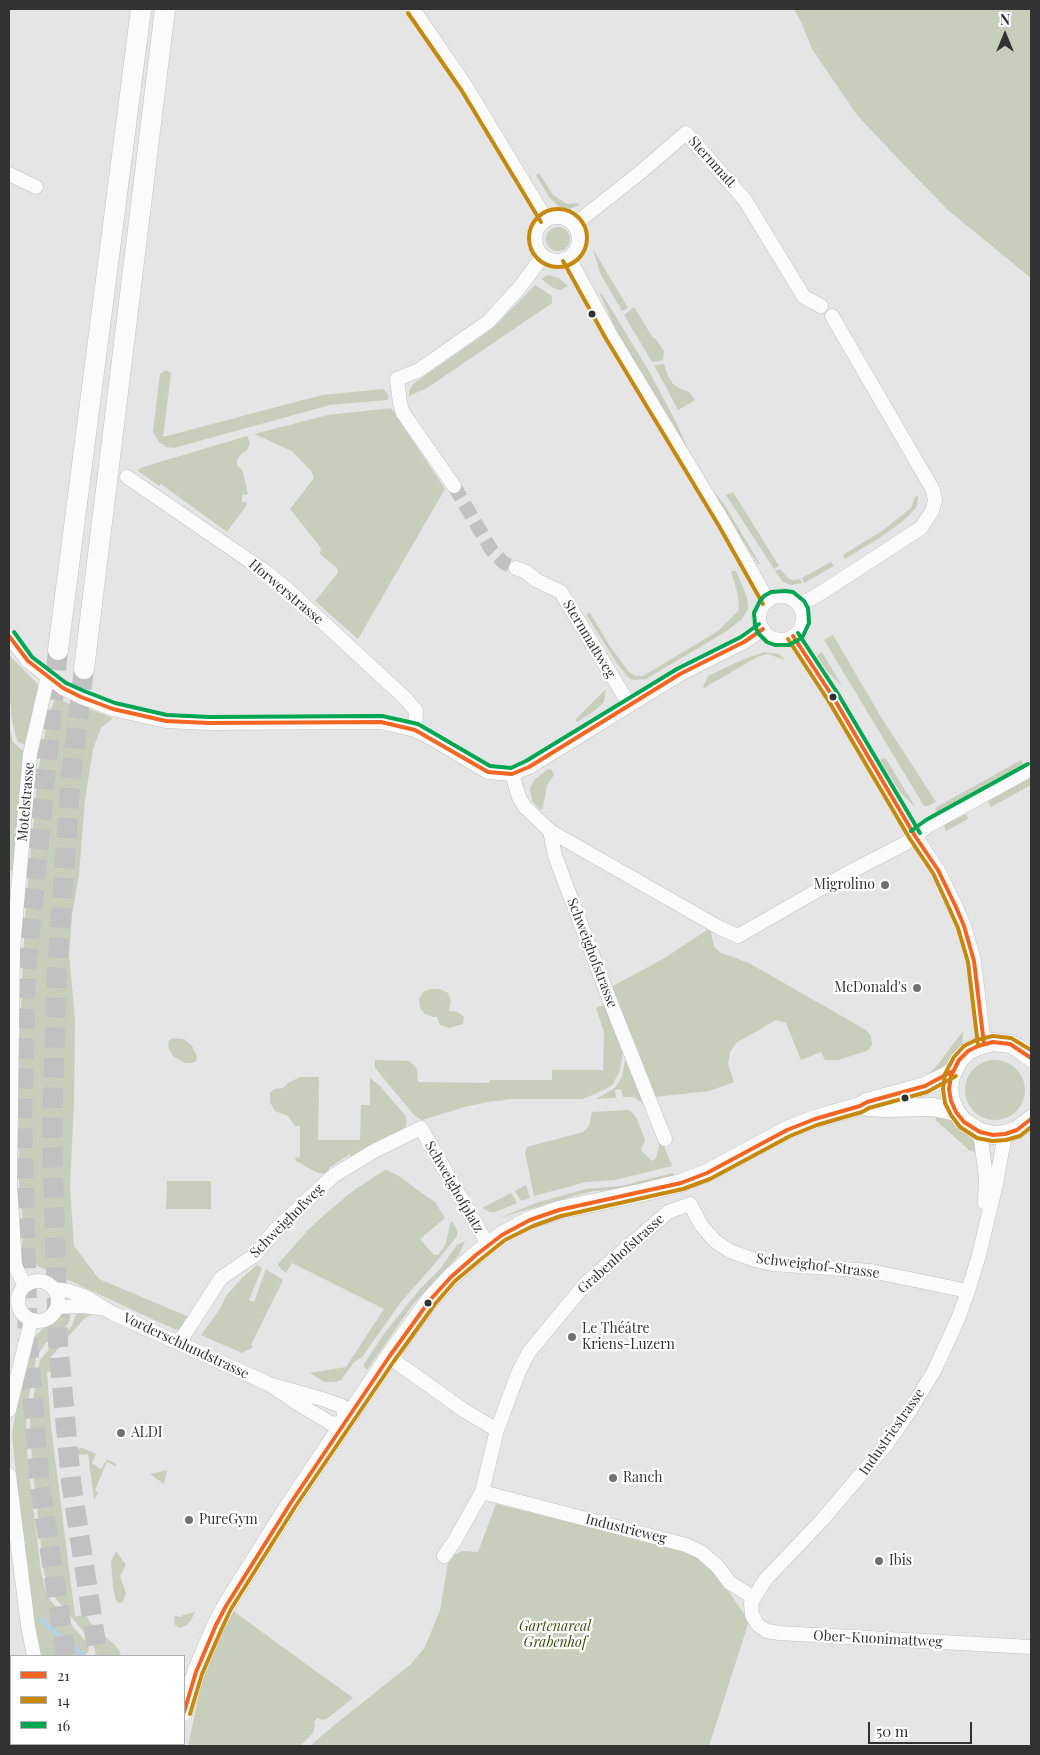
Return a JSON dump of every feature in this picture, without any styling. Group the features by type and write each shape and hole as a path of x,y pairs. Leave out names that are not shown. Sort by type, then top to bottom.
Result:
{"highway":[{"path":"58,650 141,9"},
{"path":"84,669 165,9"}],"main road":[{"path":"185,1709 201,1657 226,1606 290,1504 389,1357 436,1293 462,1266 488,1245 518,1226 544,1215 574,1206 662,1189 696,1178 787,1130 867,1102 925,1086 944,1077 953,1070 963,1055 973,1048 984,1044 1002,1042 1027,1050"},
{"path":"953,1070 950,1082 950,1095 956,1112 964,1122 980,1132 993,1135 1006,1134 1030,1122"},
{"path":"860,1106 884,1108 933,1107 956,1112"}],"street":[{"path":"413,9 467,88 546,219"},
{"name":"Sternmatt","path":"575,224 686,133 745,200 804,298 821,306"},
{"path":"9,174 36,188"},
{"path":"558,216 565,217 575,224 580,236 580,242 570,258 556,261 543,256 538,251 535,239 538,227 546,219 558,216"},
{"path":"454,486 404,413 400,403 397,378 419,370 488,322 519,288 543,256"},
{"path":"570,258 614,341 724,523 768,601"},
{"path":"799,605 921,528 932,511 935,501 933,490 832,316"},
{"name":"Horwerstrasse","path":"127,477 266,572 287,589 406,699 416,711 415,730"},
{"name":"Sternmattweg","path":"516,568 561,592 629,704"},
{"path":"784,596 799,605 803,622 793,636 776,639 763,629 760,614 768,601 784,596"},
{"path":"9,636 28,661 64,688 98,704 132,714 166,720 209,723 369,721 394,724 415,730 431,738 488,772 512,774 529,767 680,674 744,642 763,629"},
{"path":"793,636 833,697 915,836 938,870 964,926 974,962 984,1044"},
{"name":"Motelstrasse","path":"25,1286 15,1266 9,1184 14,879 30,754 48,676"},
{"path":"512,774 519,797 525,807 550,830 711,924 738,936 846,874 906,843 930,825 1031,769"},
{"name":"Schweighofstrasse","path":"550,830 555,856 665,1138"},
{"name":"Schweighofplatz","path":"421,1128 488,1245"},
{"name":"Schweighofweg","path":"179,1343 221,1278 255,1255 276,1229 329,1179 374,1151 421,1128"},
{"name":"Industriestrasse","path":"980,1132 986,1177 983,1238"},
{"name":"Industriestrasse","path":"753,1597 765,1580 822,1520 891,1438 934,1371 958,1319 968,1291 983,1238 1006,1134"},
{"name":"Schweighof-Strasse","path":"690,1204 701,1225 715,1241 730,1251 755,1260 772,1264 871,1271 968,1291"},
{"name":"Grabenhofstrasse","path":"444,1556 482,1492 497,1430 519,1371 530,1352 586,1284 668,1212 690,1204"},
{"path":"30,1282 43,1282 54,1288 57,1294 58,1307 47,1320 40,1322 31,1321 24,1317 13,1302 30,1282"},
{"name":"Vorderschlundstrasse","path":"54,1288 69,1291 86,1298 103,1308 269,1384 322,1398 342,1406 346,1421 332,1424 296,1403 269,1384"},
{"name":"Vorderschlundstrasse","path":"58,1307 82,1306 103,1308"},
{"path":"9,1410 31,1321"},
{"path":"389,1357 476,1419 497,1430"},
{"path":"9,1475 28,1626 34,1655"},
{"name":"Industrieweg","path":"482,1492 686,1545 701,1552 718,1567 730,1582 753,1597"},
{"name":"Ober-Kuonimattweg","path":"753,1597 751,1603 752,1615 758,1625 767,1631 1031,1647"}],"green space":[{"path":"794,9 1031,9 1031,278 949,211 857,115 812,49"},
{"path":"539,173 553,195 567,204 577,203 580,205 569,209 558,206 549,197 536,175"},
{"path":"558,227 567,230 570,239 567,248 558,251 549,248 546,239 549,230"},
{"path":"593,249 628,308 622,311 600,273"},
{"path":"548,275 559,278 568,286 561,290 555,289 541,279"},
{"path":"535,285 552,296 552,303 427,388 409,396 409,391 413,384 492,329"},
{"path":"600,294 602,294 649,371 676,422 692,458 618,335"},
{"path":"634,307 653,338 655,338 664,351 663,361 652,362 624,315"},
{"path":"664,364 673,384 689,392 695,400 678,410 654,365"},
{"path":"166,370 171,373 163,437 322,395 383,389 389,398 387,400 330,405 174,448 166,447 159,442 153,432 160,374"},
{"path":"391,408 445,489 358,639 315,601 338,573 337,568 320,554 321,548 290,509 314,478 311,471 292,451 254,434 328,415"},
{"path":"247,436 250,443 247,450 237,460 237,466 242,469 248,494 242,495 242,502 247,502 227,532 161,484 159,486 137,470 143,467"},
{"path":"710,487 724,504 760,564 758,564 743,541"},
{"path":"733,492 779,566 774,569 726,495"},
{"path":"918,496 917,506 903,521 845,559 843,555 882,531 911,508 915,497"},
{"path":"831,562 834,566 804,583 802,578"},
{"path":"780,569 788,578 793,580 800,579 802,583 791,585 783,582 775,571"},
{"path":"731,571 736,571 747,597 748,609 742,619 727,631 646,679 630,679 618,665 587,616 587,613 590,613 611,648 629,672 635,676 643,676 718,631 739,610 738,595"},
{"path":"833,635 881,717 936,802 924,806 824,640"},
{"path":"764,652 779,654 785,660 768,654 759,656 703,687 708,676"},
{"path":"822,652 842,686 827,671 817,656"},
{"path":"9,655 36,682 40,691 28,745 17,740 12,720 9,690"},
{"path":"606,689 604,702 577,722 575,720"},
{"path":"57,698 71,705 76,704 113,718 101,728 93,749 85,800 79,875 72,915 69,954 75,1019 70,1187 74,1246 99,1279 189,1317 180,1329 176,1330 27,1261 23,1256 23,1223 19,1183 18,1077 25,916 38,771 48,716"},
{"path":"9,727 13,742 23,751 26,758 13,870 10,871"},
{"path":"884,758 916,808 900,792 880,760"},
{"path":"1021,760 1024,765 937,813 935,808"},
{"path":"548,769 552,770 554,775 547,785 541,810 532,801 530,789 534,780"},
{"path":"1031,777 1031,785 991,807 988,801"},
{"path":"966,814 968,819 946,831 944,826 946,824"},
{"path":"710,928 714,947 721,953 749,963 866,1030 871,1036 872,1045 867,1051 838,1060 825,1060 821,1052 801,1060 786,1023 776,1020 736,1043 730,1052 728,1064 734,1082 709,1091 655,1097 609,988 663,959"},
{"path":"431,989 440,989 448,993 451,1001 449,1011 458,1012 464,1017 463,1024 449,1028 440,1025 437,1017 425,1014 420,1008 419,999 423,992"},
{"path":"606,1006 624,1045 620,1070 613,1084 583,1099 512,1099 487,1102 422,1120 415,1116 375,1068 375,1060 410,1061 417,1069 418,1082 490,1083 490,1080 552,1080 552,1070 603,1070 604,1032 596,1008"},
{"path":"963,1031 962,1050 930,1083 926,1076 935,1068"},
{"path":"173,1038 184,1039 192,1046 197,1056 196,1061 185,1063 173,1056 168,1046 169,1040"},
{"path":"626,1055 672,1166 615,1180 586,1182 534,1196 525,1152 527,1147 583,1132 589,1126 592,1112 631,1111 637,1119 645,1140 641,1150 652,1161 656,1158 659,1146 658,1141 647,1110 641,1102 634,1097 623,1097 621,1089 615,1090 616,1098 596,1099 615,1088 622,1077"},
{"path":"995,1060 1012,1065 1020,1073 1025,1090 1020,1107 1012,1115 995,1120 978,1115 970,1107 965,1090 970,1073 978,1065"},
{"path":"300,1077 319,1077 318,1140 360,1140 361,1105 370,1105 370,1078 380,1086 405,1115 407,1122 405,1128 353,1159 350,1154 329,1168 332,1173 318,1173 296,1161 295,1158 300,1157 300,1126 295,1126 288,1116 275,1111 270,1102 270,1093 274,1089 283,1088"},
{"path":"935,1115 950,1119 973,1140 978,1153 969,1150 936,1120"},
{"path":"385,1170 399,1176 435,1202 445,1218 420,1239 434,1255 438,1255 444,1247 452,1221 457,1230 457,1236 401,1302 362,1357 354,1362 341,1380 324,1382 310,1373 346,1367 384,1309 292,1263 286,1273 278,1264 323,1216 354,1190"},
{"path":"673,1173 675,1175 629,1188 581,1194 499,1218 536,1203 586,1189 621,1186"},
{"path":"167,1181 211,1181 211,1209 166,1209"},
{"path":"526,1185 530,1198 521,1201 515,1191"},
{"path":"511,1193 517,1203 495,1212 482,1208"},
{"path":"465,1241 459,1255 413,1304 367,1370 364,1364 386,1331 420,1289 440,1269 457,1245"},
{"path":"257,1265 262,1268 249,1300 254,1302 266,1269 283,1280 251,1345 253,1346 252,1348 242,1353 201,1335 220,1309 226,1296"},
{"path":"71,1311 69,1323 45,1344 36,1358 27,1407 28,1464 41,1572 46,1593 50,1600 88,1644 89,1650 86,1655 40,1655 24,1552 12,1435 17,1403 34,1338 43,1328"},
{"path":"77,1311 91,1314 83,1320 50,1358 59,1365 58,1371 47,1372 51,1427 75,1616 86,1615 91,1624 115,1645 121,1655 95,1655 93,1643 52,1594 44,1573 32,1463 30,1417 40,1360 72,1326"},
{"path":"82,1448 96,1454 92,1463 101,1469 107,1459 116,1464 116,1466 107,1462 95,1490 98,1493 94,1499 88,1454 77,1455 77,1449"},
{"path":"167,1470 164,1484 150,1474"},
{"name":"Gartenareal Grabenhof","path":"496,1504 693,1553 705,1562 749,1621 709,1746 310,1746 411,1664 425,1647 440,1610 449,1557 462,1551 478,1552"},
{"path":"116,1551 126,1565 120,1576 126,1593 123,1602 119,1603 116,1601 113,1586 111,1561"},
{"path":"233,1611 353,1698 327,1719 317,1718 314,1722 313,1733 300,1746 188,1746 200,1690 210,1659"},
{"path":"195,1612 188,1624 180,1628 175,1625 174,1617 181,1617"},
{"path":"102,1745 102,1746 57,1746"},
{"path":"108,1745 159,1745 159,1746"}],"waterway":[{"path":"41,1620 83,1655"}],"tunnel":[{"path":"454,486 492,551 504,563 516,568"},
{"path":"58,650 26,972 22,1120 28,1343 40,1486 66,1655"},
{"path":"84,669 71,776 57,973 52,1128 58,1343 71,1481 98,1655"}],"transit line":[{"name":"14","path":"408,13 462,91 541,222"},
{"name":"14","path":"558,209 574,214 582,222 587,238 582,254 574,262 558,267 542,262 534,254 529,238 534,222 542,214 558,209"},
{"name":"14","path":"563,261 605,337 719,526 763,604"},
{"name":"16","path":"796,641 789,645 775,645 767,642 758,633 754,613 764,596 771,592 785,591 793,592 804,601 808,608 809,623 803,636 797,641"},
{"name":"16","path":"14,632 32,657 66,683 115,703 167,715 209,717 382,716 418,724 490,766 511,768 526,761 677,669 741,637 759,624"},
{"name":"21","path":"9,636 28,661 63,688 113,709 166,721 209,723 381,722 415,730 488,772 512,774 529,767 680,674 744,642 763,629"},
{"name":"16","path":"798,633 838,694 920,833"},
{"name":"21","path":"793,636 833,697 915,836 938,870 956,907 964,926 974,961 984,1044"},
{"name":"14","path":"788,639 828,700 910,839 933,873 958,928 968,962 978,1045"},
{"name":"16","path":"911,831 926,820 1028,764"},
{"name":"14","path":"1031,1050 1011,1038 993,1036 976,1040 964,1046 954,1057 945,1074 943,1089 945,1103 951,1115 960,1127 977,1138 992,1141 1006,1140 1020,1136 1031,1127"},
{"name":"21","path":"1031,1058 1010,1044 993,1042 978,1046 968,1051 959,1060 951,1076 949,1089 951,1101 956,1112 964,1122 980,1132 993,1135 1005,1134 1017,1130 1031,1119"},
{"name":"21","path":"185,1709 196,1672 216,1625 290,1504 389,1357 430,1300 451,1277 476,1255 502,1235 530,1220 559,1210 681,1183 707,1173 787,1130 867,1102 925,1086 953,1071"},
{"name":"14","path":"190,1714 202,1674 231,1609 295,1507 435,1304 455,1281 480,1260 505,1240 533,1226 561,1216 683,1189 710,1179 790,1136 869,1108 927,1092 956,1076"}],"place":[{"name":"Migrolino","path":"885,885"},
{"name":"McDonald's","path":"917,988"},
{"name":"Le Théâtre Kriens-Luzern","path":"572,1337"},
{"name":"ALDI","path":"121,1433"},
{"name":"Ranch","path":"613,1478"},
{"name":"PureGym","path":"189,1520"},
{"name":"Ibis","path":"879,1561"}]}
